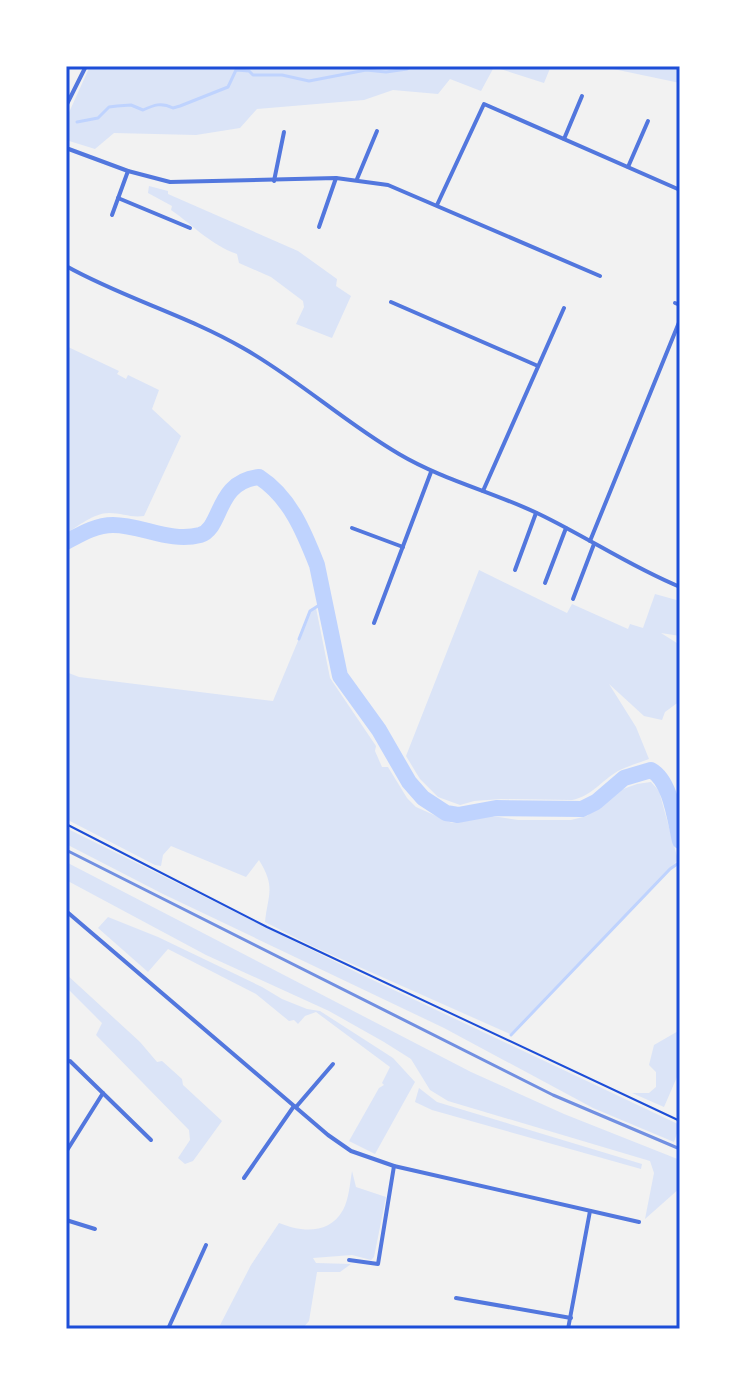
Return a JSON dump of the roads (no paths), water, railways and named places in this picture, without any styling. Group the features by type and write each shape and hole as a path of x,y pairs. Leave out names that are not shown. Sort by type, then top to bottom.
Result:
{"street":[{"path":"66,106 86,66"},
{"path":"564,139 582,96"},
{"path":"437,205 484,104 680,190"},
{"path":"628,167 648,121"},
{"path":"357,179 377,131"},
{"path":"274,181 284,132"},
{"path":"66,148 128,171 170,182 336,178 388,185 600,276"},
{"path":"112,215 128,171"},
{"path":"319,227 336,178"},
{"path":"118,198 190,228"},
{"path":"67,268 112,291 207,328 245,349 294,380 362,431 432,472 536,513 680,587"},
{"path":"391,302 538,366"},
{"path":"483,491 564,308"},
{"path":"573,599 592,542 680,320"},
{"path":"374,623 432,472"},
{"path":"515,570 536,513"},
{"path":"352,528 403,547"},
{"path":"545,583 566,528"},
{"path":"66,911 328,1135 351,1151 394,1166 639,1222"},
{"path":"70,1061 151,1140"},
{"path":"244,1178 295,1106 333,1064"},
{"path":"66,1152 103,1093"},
{"path":"349,1260 378,1264 394,1166"},
{"path":"568,1329 590,1211"},
{"path":"66,1220 95,1229"},
{"path":"168,1329 206,1245"},
{"path":"456,1298 571,1318"}],"waterway":[{"path":"77,122 98,118 109,107 131,105 143,110 158,105 180,106 228,87 236,70 249,71 253,75 282,75 309,81 366,70 386,72 412,66"},
{"path":"66,542 107,525 178,537 200,535 213,524 234,487 259,477 288,505 317,565 340,676 379,730 409,782 423,798 446,813 458,815 496,808 582,809 596,802 624,778 651,770 658,775 668,792 680,841"},
{"path":"299,639 310,611 324,602"},
{"path":"511,1035 680,862"}],"railway":[{"path":"66,850 553,1095 680,1149"}]}
